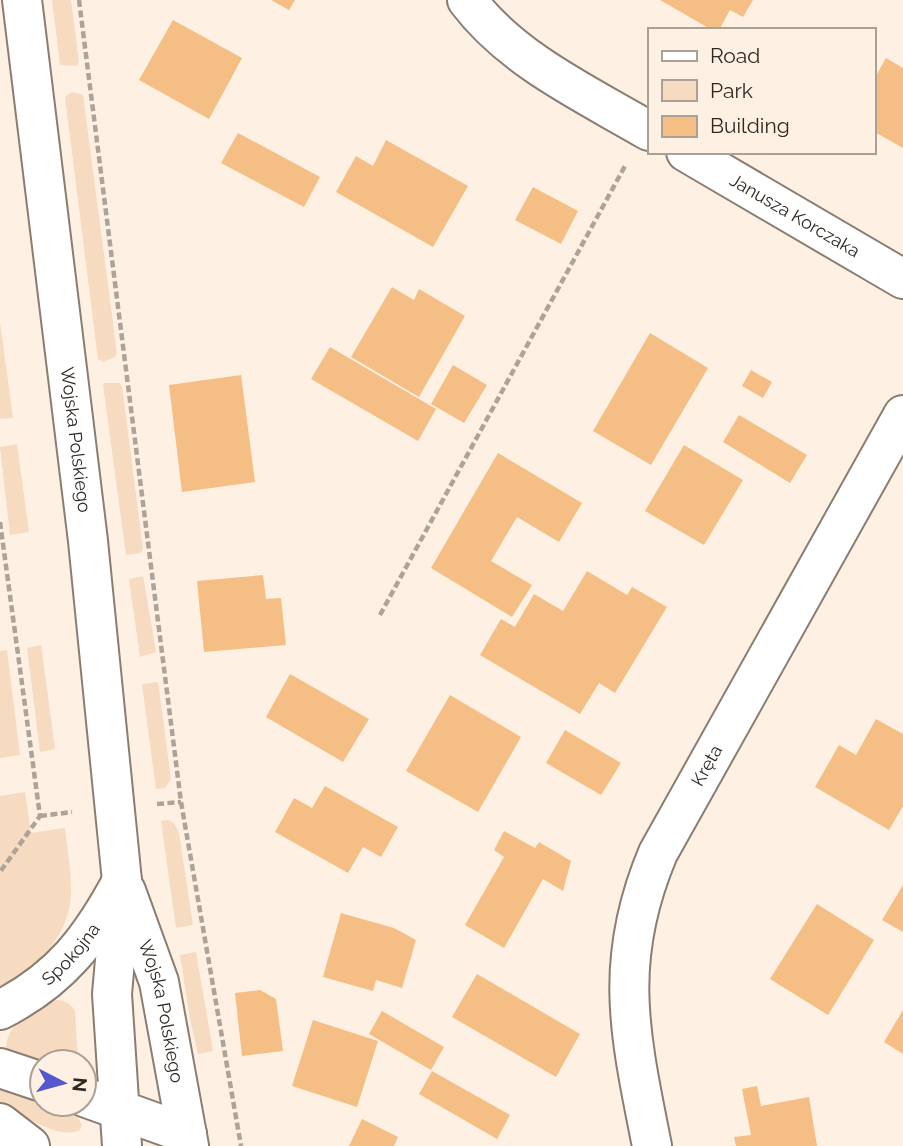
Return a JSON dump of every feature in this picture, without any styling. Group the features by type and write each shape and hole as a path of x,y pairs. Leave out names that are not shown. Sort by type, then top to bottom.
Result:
{"street":[{"name":"Wojska Polskiego","path":"22,0 88,541 122,881 112,994 121,1128"},
{"path":"467,0 514,47 647,130"},
{"name":"Janusza Korczaka","path":"689,154 903,279"},
{"name":"Kręta","path":"652,1146 631,1040 628,985 635,922 645,885 663,844 903,415"},
{"name":"Wojska Polskiego","path":"122,881 159,982 188,1140"},
{"name":"Spokojna","path":"0,1010 31,992 70,959 93,933 122,881"},
{"path":"0,1068 28,1077"},
{"path":"98,1109 121,1128 188,1140"},
{"path":"0,1123 30,1146"}],"path":[{"path":"79,0 181,802 241,1146"},
{"path":"380,615 647,130"},
{"path":"0,522 40,816 0,872"}],"green space":[{"path":"52,0 71,0 79,62 77,66 60,65"},
{"path":"72,92 83,95 117,353 115,357 103,362 98,359 65,97"},
{"path":"0,322 13,418 0,419"},
{"path":"119,383 122,386 143,549 140,553 126,555 103,385"},
{"path":"17,444 29,532 10,535 0,447"},
{"path":"143,576 156,652 140,657 129,579"},
{"path":"41,645 55,749 40,752 27,648"},
{"path":"7,650 20,755 0,758 0,651"},
{"path":"158,682 171,779 165,788 156,789 142,684"},
{"path":"25,792 31,833 65,828 71,880 70,905 66,921 50,948 27,970 0,989 0,796"},
{"path":"161,821 174,823 179,833 193,925 176,928"},
{"path":"196,952 213,1051 198,1054 180,955"},
{"path":"49,1000 64,1001 70,1005 75,1011 77,1048 28,1048 28,1059 12,1053 6,1047 11,1031 28,1014"},
{"path":"0,1085 28,1097 28,1118 78,1118 82,1125 80,1130 71,1132 50,1129 28,1119 0,1102"}],"building":[{"path":"271,0 295,0 289,10"},
{"path":"660,0 753,0 743,17 730,10 720,28 709,28"},
{"path":"173,20 242,58 209,119 139,80"},
{"path":"886,58 903,68 903,148 875,132 875,77"},
{"path":"238,133 320,177 304,207 221,163"},
{"path":"386,140 468,186 433,247 336,192 356,156 373,166"},
{"path":"533,187 578,211 561,244 515,220"},
{"path":"392,287 414,300 419,289 465,316 419,397 351,357"},
{"path":"650,333 708,368 651,465 593,431"},
{"path":"330,347 436,409 418,441 311,379"},
{"path":"453,365 487,385 464,423 431,404"},
{"path":"751,370 772,382 763,398 742,386"},
{"path":"241,375 255,482 182,492 169,385"},
{"path":"739,415 807,455 790,483 723,442"},
{"path":"684,445 743,480 704,545 645,511"},
{"path":"498,453 582,503 559,542 517,517 491,561 532,585 512,617 431,568"},
{"path":"587,571 627,595 632,587 667,607 615,693 599,683 580,714 480,655 501,619 515,627 534,594 563,611"},
{"path":"263,575 266,599 281,598 286,645 204,652 197,581"},
{"path":"290,674 369,719 343,762 266,717"},
{"path":"450,695 521,737 478,812 406,771"},
{"path":"876,719 903,734 903,806 889,830 815,787 839,745 856,755"},
{"path":"565,730 621,763 601,795 546,763"},
{"path":"325,786 398,827 381,857 363,847 348,873 275,832 294,798 312,808"},
{"path":"504,831 535,848 539,842 571,861 563,891 543,879 504,948 465,925 504,857 494,850"},
{"path":"903,885 903,932 882,920"},
{"path":"817,904 874,940 828,1015 770,979"},
{"path":"341,913 394,928 416,940 402,988 376,980 373,991 323,977"},
{"path":"477,974 580,1034 556,1077 452,1017"},
{"path":"260,990 276,999 283,1051 242,1056 235,993"},
{"path":"903,1010 903,1054 884,1042"},
{"path":"382,1011 444,1047 431,1070 369,1034"},
{"path":"313,1020 378,1041 357,1107 292,1086"},
{"path":"432,1071 510,1115 497,1139 419,1094"},
{"path":"757,1086 761,1106 809,1097 817,1146 736,1146 734,1137 751,1135 742,1089"},
{"path":"362,1119 398,1137 394,1146 349,1146"}]}
